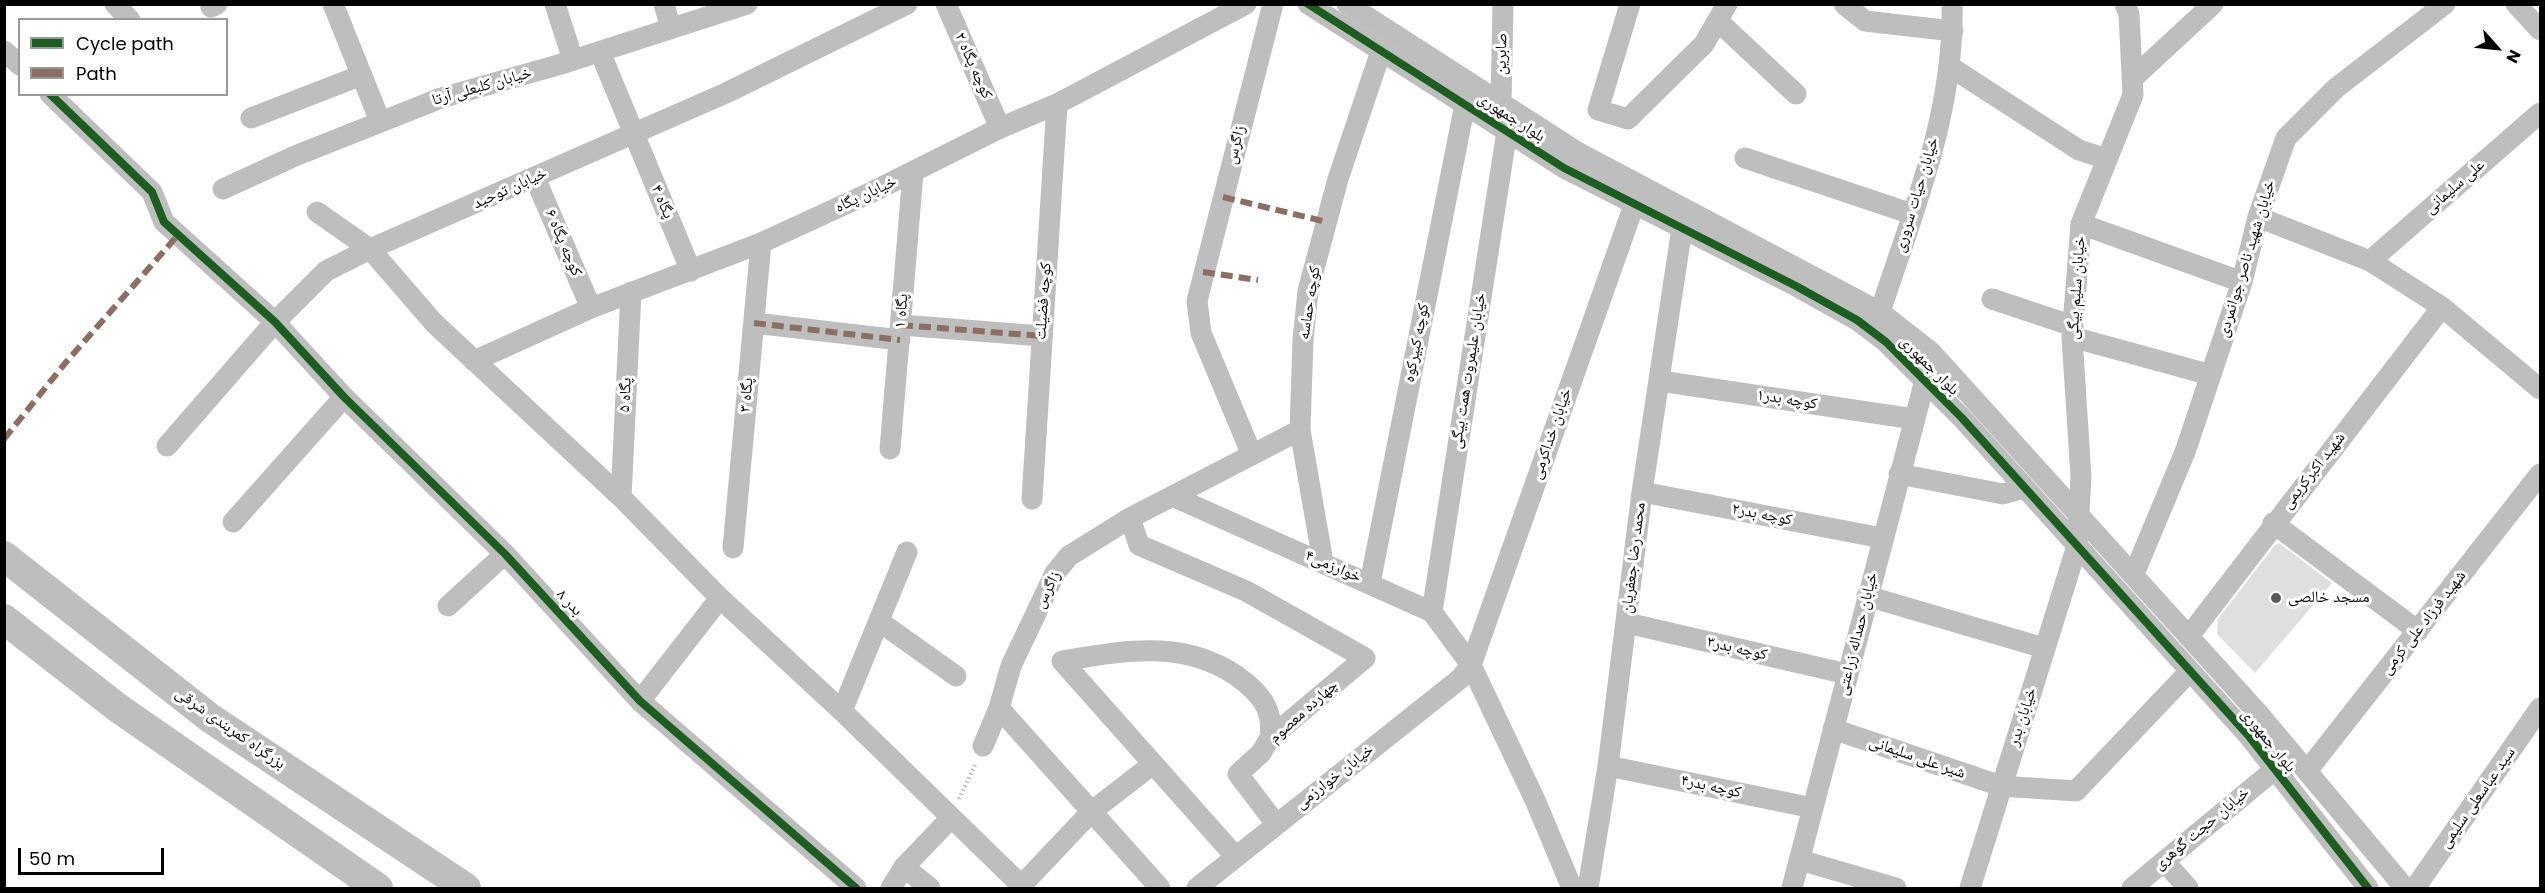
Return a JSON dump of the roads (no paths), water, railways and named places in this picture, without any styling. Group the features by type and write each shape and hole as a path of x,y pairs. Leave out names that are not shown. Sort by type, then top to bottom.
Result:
{"highway":[{"name":"بزرگراه کمربندی شرقی","path":"4,556 210,718 466,888"},
{"path":"4,619 118,708 378,888"}],"street":[{"path":"115,4 128,18"},
{"path":"333,4 380,121"},
{"path":"555,4 573,60"},
{"path":"664,4 671,29"},
{"name":"خیابان کلبعلی آرتا","path":"223,189 294,156 441,98 600,52 747,4"},
{"name":"خیابان توحید","path":"167,446 275,322 326,271 370,249 726,93 907,4"},
{"name":"کوچه پگاه ۲","path":"946,4 1000,128"},
{"name":"خیابان پگاه","path":"474,361 591,308 761,243 913,173 1000,128 1057,104 1246,4"},
{"name":"زاگرس","path":"1252,455 1201,333 1197,301 1273,4"},
{"name":"بلوار جمهوری","path":"1308,4 1564,168 1637,195 1880,312 1931,352 2189,636 2405,888"},
{"name":"بلوار جمهوری","path":"1347,4 1579,153 1683,228 1857,320 1886,342 1925,380 2248,735 2368,888"},
{"name":"صابرین","path":"1501,104 1503,4"},
{"path":"1629,4 1598,110 1628,119 1704,44 1723,13 1796,94"},
{"path":"1844,4 1865,21 1953,31"},
{"name":"خیابان حیات سروری","path":"1880,312 1932,155 1949,66 1953,31 1952,4"},
{"name":"خیابان سلیم بیگی","path":"2077,546 2081,477 2073,331 2081,224 2133,95 2128,14 2125,4"},
{"path":"2132,79 2213,4"},
{"name":"خیابان شهید ناصر جوانمردی","path":"2134,574 2186,452 2242,282 2258,217 2286,138 2336,88 2445,4"},
{"path":"2516,4 2541,30"},
{"path":"4,51 18,63"},
{"name":"کوچه حماسه","path":"1323,562 1300,430 1303,340 1308,291 1338,179 1380,51"},
{"name":"پگاه ۴","path":"600,52 632,134 691,271"},
{"path":"1949,66 2079,150 2107,159"},
{"path":"251,118 362,75"},
{"name":"بدر ۸","path":"52,96 152,192 164,222 275,322 344,397 505,554 640,701 856,888"},
{"name":"کوچه فضیلت","path":"1032,499 1057,104"},
{"name":"کوچه کبیرکوه","path":"1370,583 1465,104"},
{"name":"علی سلیمانی","path":"2370,261 2541,113"},
{"name":"خیابان علیمروت همت بیگی","path":"1432,612 1507,131"},
{"path":"1745,158 1912,214"},
{"name":"پگاه ۱","path":"890,449 913,173"},
{"name":"کوچه پگاه ۶","path":"535,178 591,308"},
{"name":"خیابان خداکرمی","path":"1471,665 1637,195"},
{"path":"317,212 370,249 434,323 621,497 720,598 842,711 1022,887 1091,812 1153,764"},
{"path":"2258,217 2370,261 2442,307 2541,389"},
{"path":"2081,224 2242,282"},
{"name":"محمد رضا جعفریان","path":"1588,888 1608,766 1642,492 1683,228"},
{"name":"پگاه ۳","path":"732,548 761,243"},
{"name":"پگاه ۵","path":"621,497 631,292"},
{"path":"1992,299 2073,331 2211,375"},
{"name":"شهید اکبرکریمی","path":"2189,636 2273,523 2442,307"},
{"path":"754,323 900,332 1042,336"},
{"name":"خیابان حمداله زراعتی","path":"1792,888 1925,380"},
{"name":"کوچه بدر۱","path":"1660,381 1914,419"},
{"path":"233,522 344,397"},
{"name":"زاگرس","path":"983,746 999,708 1011,666 1055,573 1069,556 1130,518 1300,430"},
{"path":"1899,474 2003,494 2024,488"},
{"name":"شهید فرزاد علی کرمی","path":"2307,771 2541,474"},
{"name":"کوچه بدر۲","path":"1642,492 1882,538"},
{"name":"خوارزمی۴","path":"1172,496 1432,612 1471,665 1535,800 1572,888"},
{"name":"چهارده معصوم","path":"1130,518 1140,544 1246,591 1365,658 1270,738 1261,753 1238,774 1276,824"},
{"path":"2273,523 2418,631"},
{"name":"خیابان بدر","path":"1970,888 2077,546"},
{"path":"842,711 907,552"},
{"path":"448,606 505,554"},
{"path":"1867,596 2044,648"},
{"path":"640,701 720,598"},
{"path":"880,622 956,676"},
{"name":"کوچه بدر۳","path":"1627,623 1847,674"},
{"path":"1235,856 1062,661 1119,651 1192,653 1209,659 1238,676 1257,692 1272,720 1270,738"},
{"name":"خیابان خوارزمی","path":"1197,888 1461,678 1471,665"},
{"name":"شیر علی سلیمانی","path":"1833,729 2001,786 2076,791 2190,671"},
{"path":"999,708 1160,888"},
{"name":"سید عباسعلی سلیمی","path":"2415,888 2541,708"},
{"name":"کوچه بدر۴","path":"1608,766 1813,808"},
{"name":"خیابان حجت گوهری","path":"2132,888 2274,770"},
{"path":"891,888 904,867 950,819"},
{"path":"1800,860 1896,888"},
{"path":"2164,861 2188,888"},
{"path":"904,867 930,888"}],"place":[{"name":"مسجد خالصی","path":"2276,598"}]}
